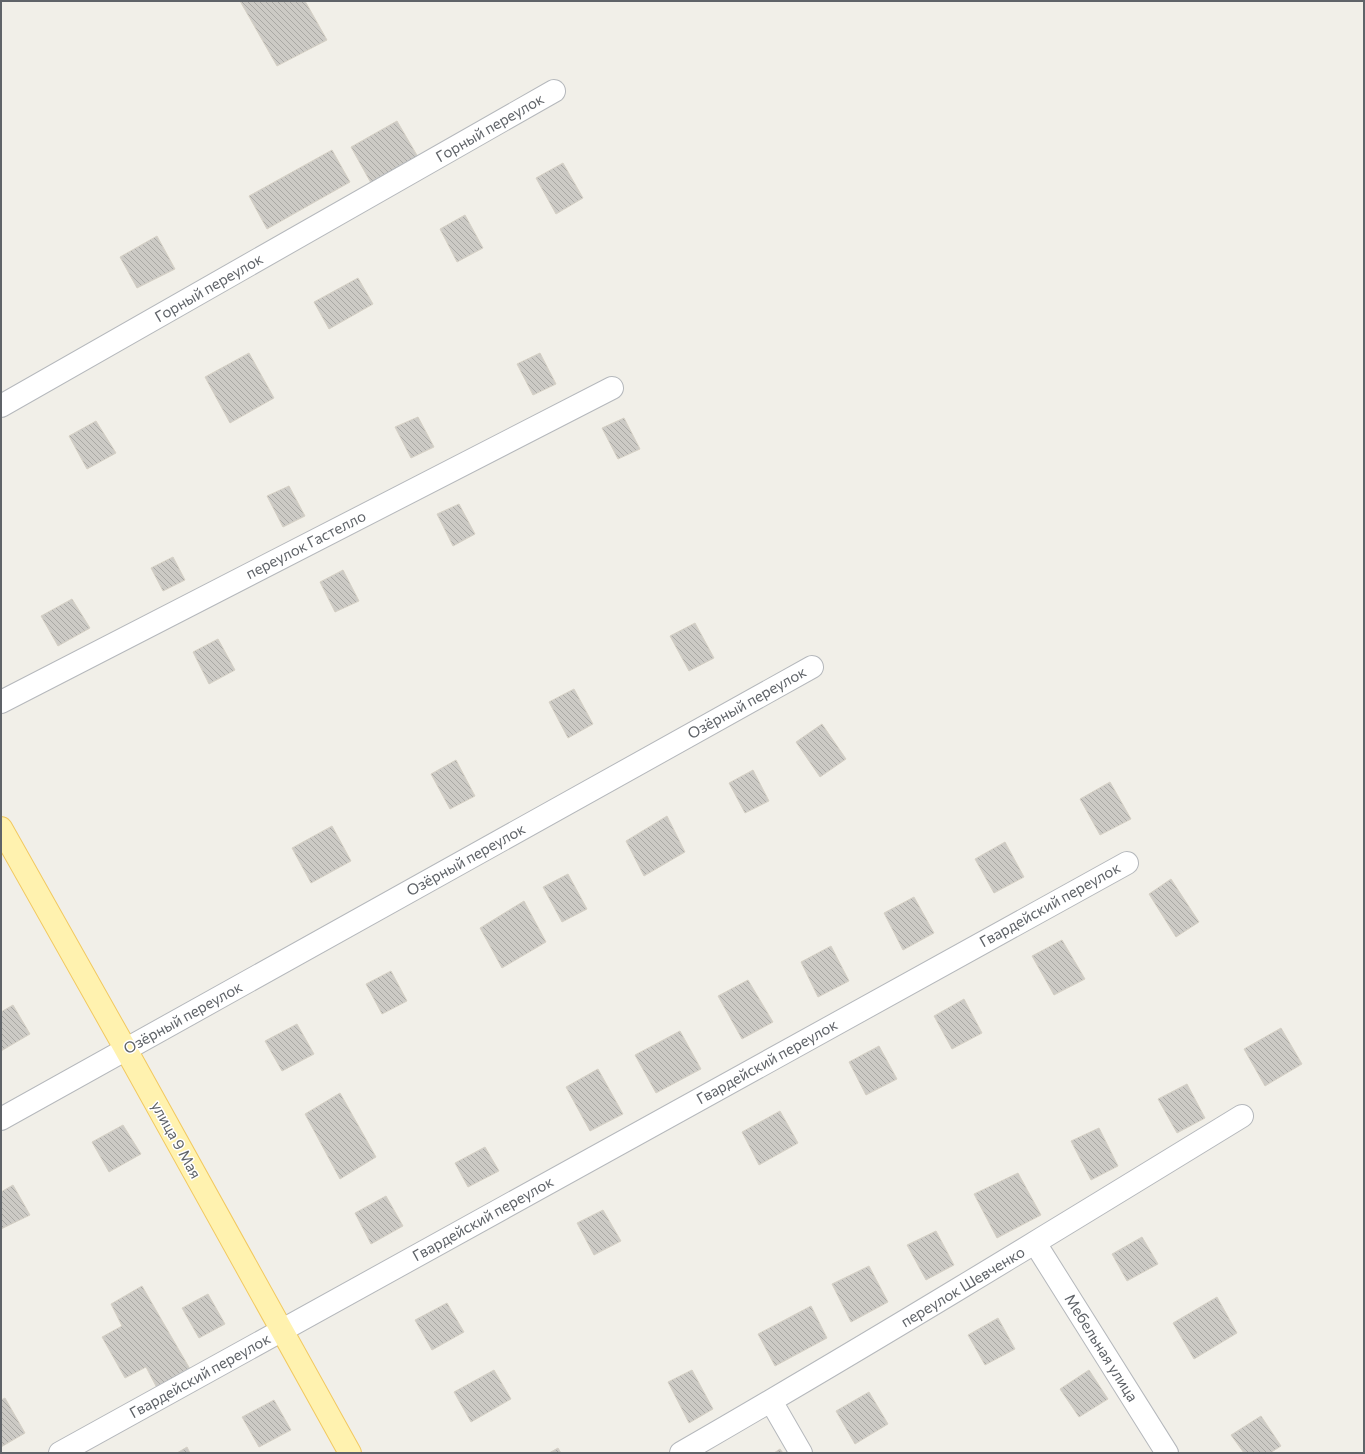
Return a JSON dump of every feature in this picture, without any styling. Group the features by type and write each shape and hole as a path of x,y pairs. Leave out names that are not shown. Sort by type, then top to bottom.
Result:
{"main road":[{"name":"улица 9 Мая","path":"1,828 350,1453"}],"street":[{"name":"Горный переулок","path":"1,400 554,91 1,406"},
{"name":"переулок Гастелло","path":"1,702 612,388"},
{"name":"Озёрный переулок","path":"1,1118 812,667"},
{"name":"Озёрный переулок","path":"1,1118 784,682"},
{"name":"Гвардейский переулок","path":"60,1453 1123,865 284,1335 68,1453"},
{"name":"переулок Шевченко","path":"681,1453 1035,1243 1242,1116"},
{"name":"Мебельная улица","path":"1035,1243 1167,1453"},
{"path":"771,1401 801,1453"}],"building":[{"path":"240,1 305,1 327,40 277,66"},
{"path":"397,121 418,157 371,183 351,147"},
{"path":"332,150 350,182 267,229 249,196"},
{"path":"563,163 583,198 556,214 536,178"},
{"path":"465,215 483,248 457,262 440,229"},
{"path":"157,236 175,269 137,288 120,257"},
{"path":"358,278 373,304 329,329 314,302"},
{"path":"249,353 274,398 230,423 205,377"},
{"path":"540,353 556,384 533,395 517,364"},
{"path":"418,417 434,447 411,458 395,427"},
{"path":"624,418 640,449 618,459 602,428"},
{"path":"96,421 116,453 87,469 69,436"},
{"path":"289,486 305,516 283,527 267,496"},
{"path":"459,504 475,534 453,546 437,514"},
{"path":"173,557 185,580 163,591 151,568"},
{"path":"343,570 359,601 335,612 320,582"},
{"path":"72,599 90,628 58,646 41,616"},
{"path":"695,623 714,658 689,671 670,636"},
{"path":"218,639 235,670 209,684 193,652"},
{"path":"574,689 593,724 568,738 549,702"},
{"path":"822,724 846,759 820,777 796,742"},
{"path":"456,760 475,796 450,809 431,774"},
{"path":"753,770 769,801 745,813 729,783"},
{"path":"1110,782 1131,819 1100,835 1080,799"},
{"path":"667,816 685,852 644,876 626,841"},
{"path":"332,826 351,861 311,883 292,848"},
{"path":"1005,842 1024,877 994,893 975,859"},
{"path":"568,874 587,909 562,922 543,887"},
{"path":"1171,879 1199,922 1176,937 1149,894"},
{"path":"914,897 934,933 903,950 884,913"},
{"path":"524,901 546,942 502,968 480,928"},
{"path":"1062,940 1085,979 1054,995 1032,956"},
{"path":"831,946 849,981 818,997 801,962"},
{"path":"391,971 407,1001 382,1014 366,984"},
{"path":"748,980 773,1022 742,1039 718,996"},
{"path":"964,999 982,1033 952,1049 934,1016"},
{"path":"13,1005 30,1034 1,1051 1,1012"},
{"path":"297,1024 314,1054 282,1071 265,1041"},
{"path":"1281,1028 1302,1064 1265,1086 1244,1049"},
{"path":"680,1031 701,1069 656,1093 635,1055"},
{"path":"879,1046 897,1079 866,1095 849,1062"},
{"path":"598,1069 623,1114 590,1131 566,1087"},
{"path":"1187,1084 1205,1118 1177,1133 1158,1099"},
{"path":"340,1093 376,1157 340,1179 305,1114"},
{"path":"780,1111 798,1143 759,1165 742,1132"},
{"path":"123,1125 141,1154 109,1172 92,1142"},
{"path":"1099,1128 1118,1166 1091,1180 1071,1141"},
{"path":"485,1147 499,1171 468,1187 455,1163"},
{"path":"1018,1173 1041,1215 997,1238 974,1194"},
{"path":"13,1185 30,1215 1,1229 1,1192"},
{"path":"386,1196 403,1226 371,1244 355,1213"},
{"path":"603,1210 621,1241 594,1255 577,1223"},
{"path":"936,1231 954,1265 926,1280 907,1245"},
{"path":"1142,1237 1158,1264 1127,1281 1112,1254"},
{"path":"869,1266 888,1302 851,1322 832,1284"},
{"path":"142,1286 190,1369 157,1388 146,1367 125,1378 102,1337 122,1326 111,1304"},
{"path":"208,1294 225,1324 199,1338 182,1308"},
{"path":"1217,1297 1237,1333 1194,1359 1173,1323"},
{"path":"447,1303 464,1332 432,1350 415,1320"},
{"path":"811,1306 827,1338 775,1366 758,1334"},
{"path":"998,1318 1015,1349 985,1365 968,1335"},
{"path":"494,1370 511,1399 471,1422 454,1392"},
{"path":"692,1370 713,1409 689,1423 668,1382"},
{"path":"1089,1370 1108,1399 1079,1417 1060,1389"},
{"path":"869,1392 888,1424 855,1444 836,1411"},
{"path":"5,1398 25,1433 1,1447 1,1400"},
{"path":"274,1400 291,1430 259,1447 242,1417"},
{"path":"1261,1416 1281,1446 1270,1453 1244,1453 1231,1435"},
{"path":"187,1447 190,1453 177,1453"},
{"path":"558,1448 561,1453 549,1453"},
{"path":"780,1449 783,1453 774,1453"}]}
